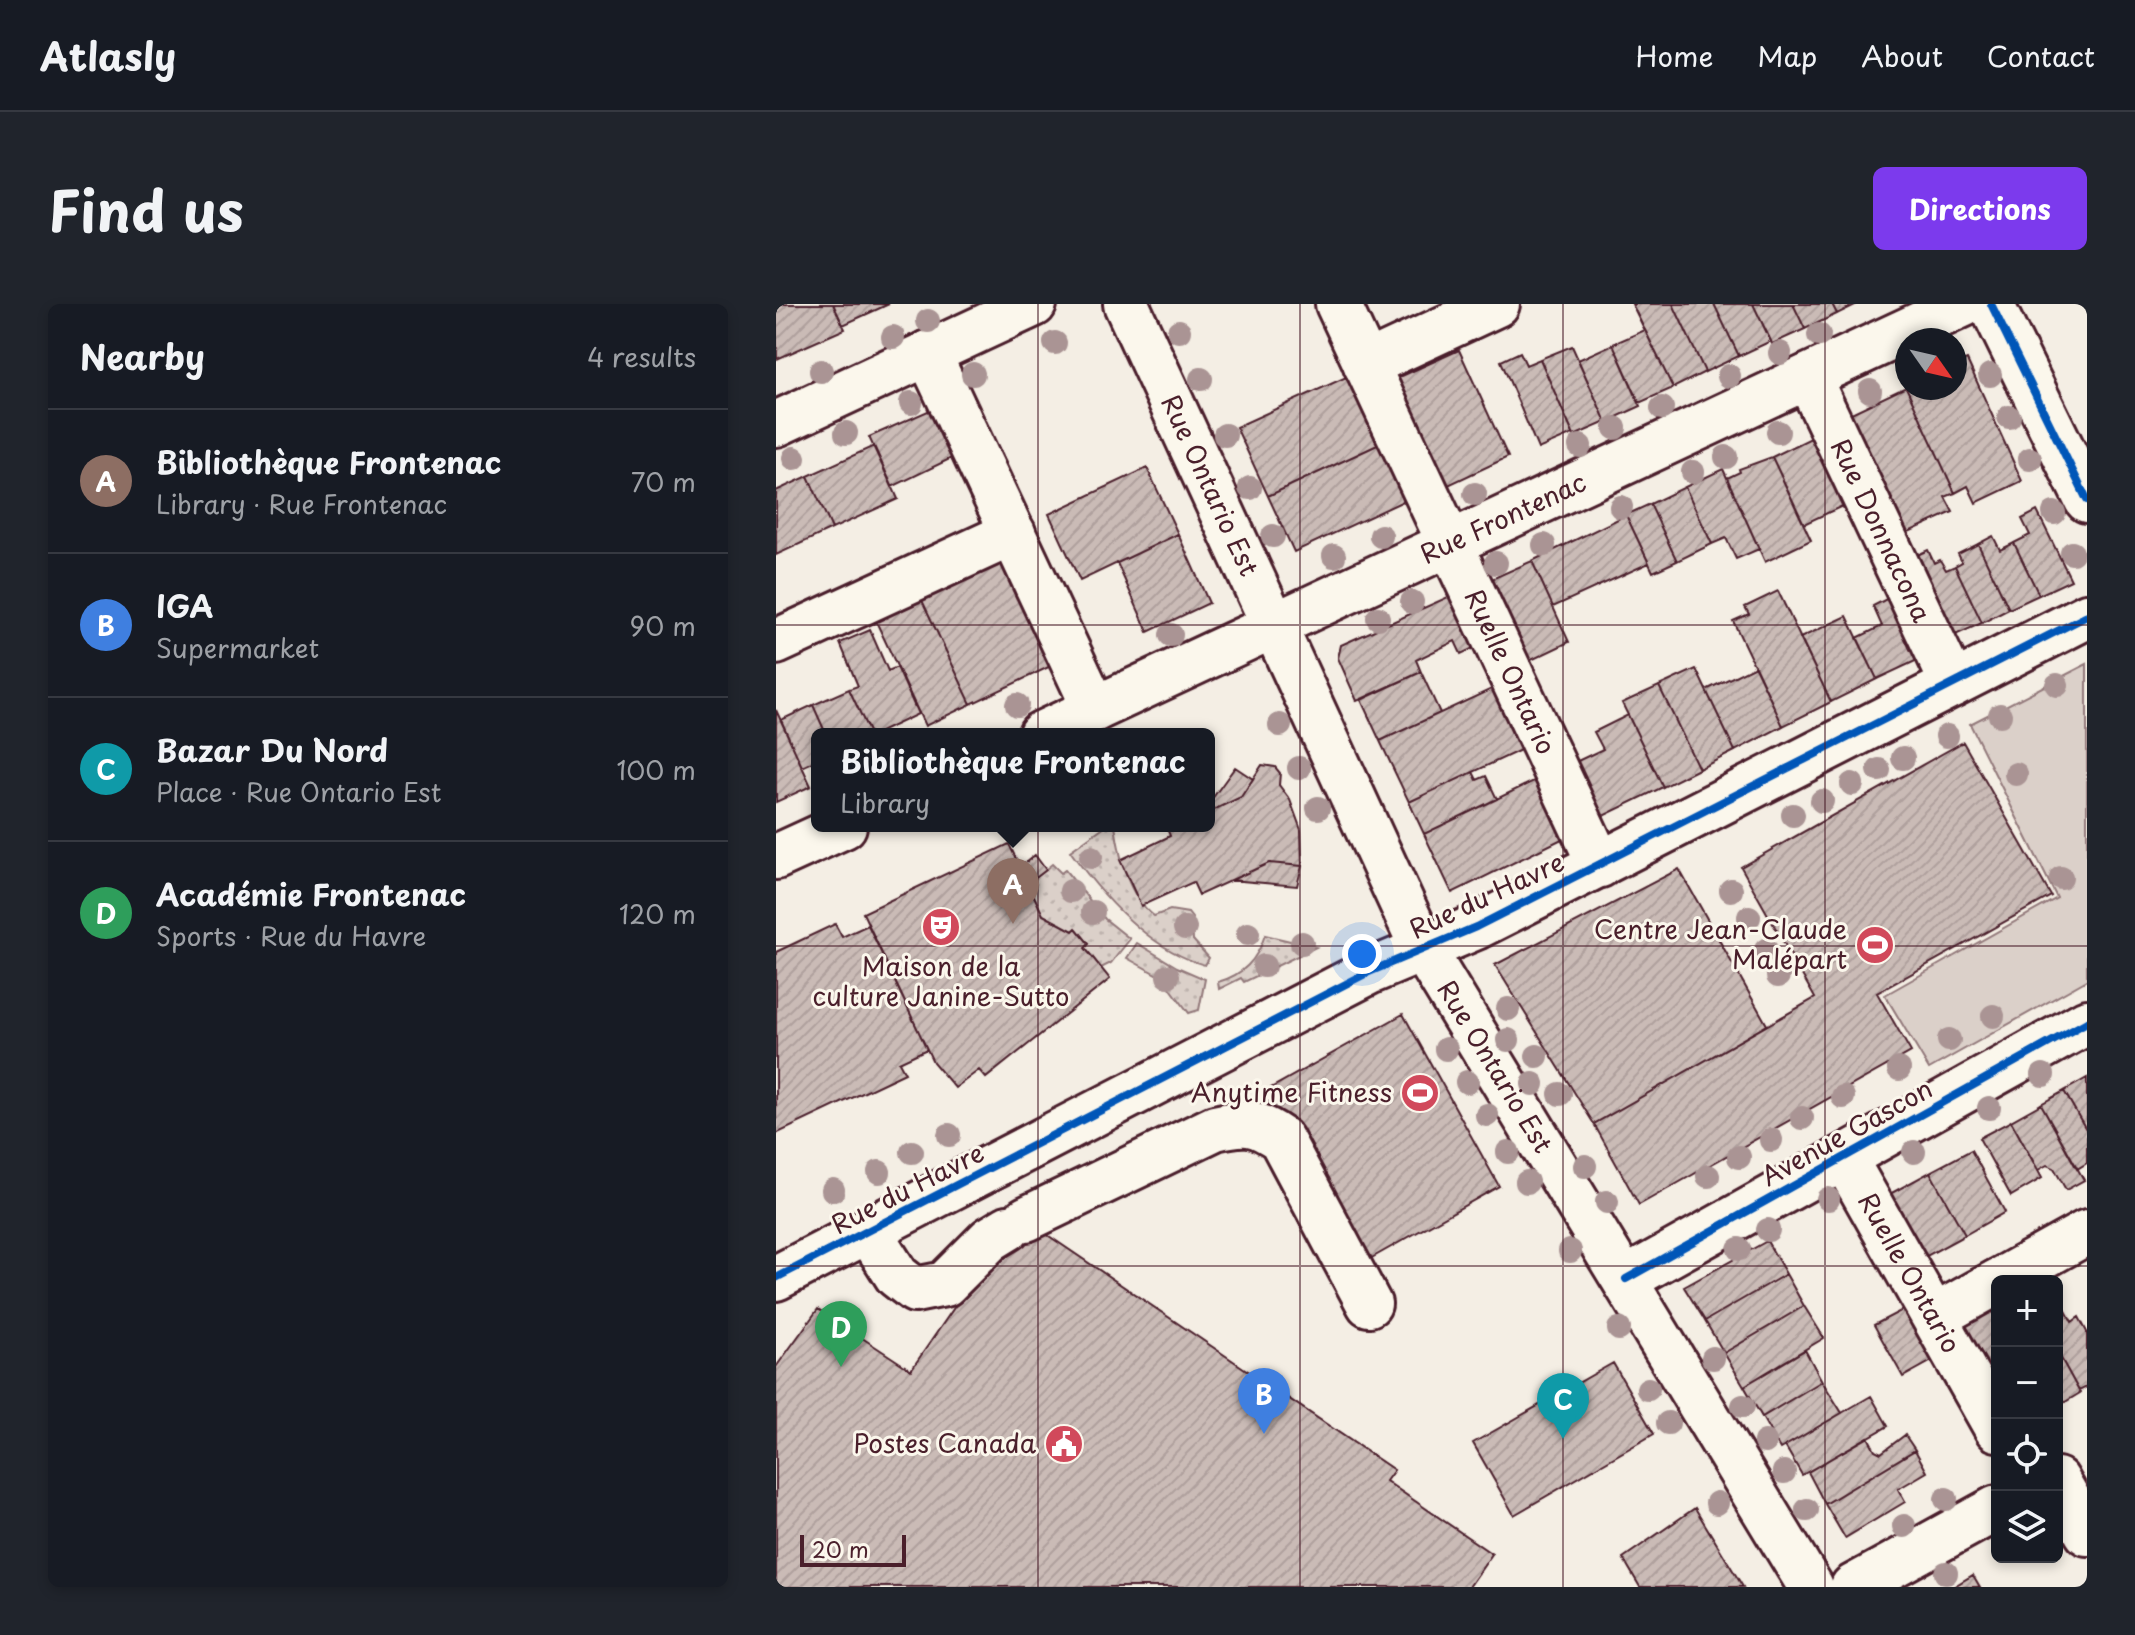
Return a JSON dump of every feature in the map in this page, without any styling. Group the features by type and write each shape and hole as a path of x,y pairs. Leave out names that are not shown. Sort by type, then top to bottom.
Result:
{"main road":[{"path":"776,424 1034,304"},
{"name":"Rue Ontario Est","path":"1126,304 1271,626 1423,949 1811,1587"},
{"name":"Ruelle Ontario","path":"1338,304 1600,865"},
{"path":"1366,365 1497,304"},
{"name":"Rue Frontenac","path":"1054,728 1964,304"},
{"path":"1991,304 2087,500"},
{"path":"928,353 1095,709"},
{"name":"Rue Donnacona","path":"1808,377 1953,684"},
{"path":"776,642 1013,533"},
{"name":"Rue du Havre","path":"776,1278 1369,972 1600,865 2087,616"},
{"path":"776,857 831,832"},
{"name":"Avenue Gascon","path":"1626,1279 2087,1022"},
{"path":"869,1232 897,1276 915,1290 945,1284 990,1239 1017,1224 1215,1128 1243,1121 1265,1128 1281,1139 1369,1304"},
{"name":"Ruelle Ontario","path":"1844,1158 1992,1419"},
{"path":"2010,1275 2087,1232"},
{"path":"1936,1316 1991,1286"},
{"path":"2063,1473 2087,1457"},
{"path":"2063,1488 2087,1533"},
{"path":"1853,1587 1991,1511"}],"shaded area":[{"path":"2087,664 2087,980 1929,1069 1885,995 2057,898 1970,724"},
{"path":"1097,832 1116,832 1126,875 1137,898 1154,916 1170,910 1188,913 1192,918 1193,940 1209,958 1205,965 1165,947 1129,920 1070,851"},
{"path":"1052,864 1061,873 1065,870 1105,919 1130,939 1111,963 1101,968 1085,948 1089,944 1077,929 1073,931 1043,915 1028,884"},
{"path":"1265,935 1316,947 1244,982 1241,978 1219,989 1218,982 1242,971 1253,959"},
{"path":"1137,943 1177,967 1205,979 1199,1010 1189,1013 1163,978 1127,958"}],"building":[{"path":"776,304 833,304 845,329 777,359"},
{"path":"833,304 889,304 843,325"},
{"path":"1632,304 1673,304 1705,372 1673,388"},
{"path":"1673,304 1714,304 1739,356 1705,372"},
{"path":"1714,304 1753,304 1771,341 1739,356"},
{"path":"1753,304 1793,304 1805,329 1772,344"},
{"path":"1793,304 1832,304 1837,314 1805,329"},
{"path":"1832,304 1857,304 1837,314"},
{"path":"1645,330 1673,388 1639,403 1613,344"},
{"path":"1613,344 1641,406 1606,422 1578,360"},
{"path":"1572,346 1606,422 1574,436 1540,359"},
{"path":"1459,350 1508,457 1442,488 1393,380"},
{"path":"1520,352 1526,365 1540,359 1573,434 1538,449 1501,361"},
{"path":"1967,360 2022,481 1976,503 1968,486 1955,493 1912,400 1967,400"},
{"path":"1355,373 1386,441 1268,496 1236,427"},
{"path":"1895,392 1895,400 1912,400 1955,493 1945,497 1953,512 1902,535 1847,415"},
{"path":"937,407 958,455 892,487 869,437"},
{"path":"1819,434 1851,502 1804,524 1772,457"},
{"path":"1386,441 1412,497 1294,552 1268,496"},
{"path":"874,446 898,499 832,529 808,476"},
{"path":"1772,457 1811,540 1765,562 1727,478 1740,472 1739,469"},
{"path":"1147,468 1178,534 1080,581 1049,514"},
{"path":"1723,469 1759,549 1736,559 1726,538 1712,544 1685,487"},
{"path":"808,476 832,529 776,555 776,491"},
{"path":"1685,487 1712,544 1677,561 1650,504"},
{"path":"1650,504 1677,561 1653,572 1626,515"},
{"path":"2037,511 2071,580 2039,595 2014,543 2030,535 2022,519"},
{"path":"1626,515 1649,563 1553,607 1532,561"},
{"path":"1178,534 1209,603 1148,632 1117,563"},
{"path":"1993,536 2000,550 2014,543 2039,595 2009,609 1978,544"},
{"path":"1978,544 2009,609 1982,623 1955,566 1962,562 1958,554"},
{"path":"1928,550 1934,563 1940,560 1946,570 1955,566 1982,623 1951,637 1913,557"},
{"path":"1002,555 1055,664 971,704 919,594"},
{"path":"1532,561 1569,642 1523,664 1485,582"},
{"path":"1778,591 1831,702 1783,726 1733,621 1749,614 1745,607"},
{"path":"1457,593 1480,645 1461,654 1455,641 1416,660 1421,672 1357,701 1338,658 1341,645"},
{"path":"919,594 971,704 925,726 873,615"},
{"path":"1894,595 1924,657 1877,679 1857,638 1882,626 1873,606"},
{"path":"1847,616 1877,679 1831,702 1800,638"},
{"path":"870,630 888,671 897,667 918,714 889,728 867,728 849,689 858,686 840,643"},
{"path":"1755,666 1783,726 1735,751 1706,690"},
{"path":"1696,669 1735,751 1699,769 1659,686"},
{"path":"1421,672 1440,713 1380,741 1361,700"},
{"path":"1498,686 1527,747 1409,802 1380,741"},
{"path":"1659,686 1699,769 1663,787 1622,703"},
{"path":"849,689 867,728 823,728 813,705"},
{"path":"813,705 823,728 811,728 811,763 802,767 781,720"},
{"path":"776,710 811,786 776,802"},
{"path":"1628,715 1663,787 1595,820 1569,765 1603,749 1594,732"},
{"name":"Centre Jean-Claude Malépart","path":"1963,742 2051,896 1877,993 1911,1052 1639,1205 1594,1124 1815,998 1741,867"},
{"path":"1262,765 1275,767 1280,773 1279,785 1290,800 1301,830 1302,866 1269,863 1199,895 1193,882 1141,906 1120,860 1170,836 1168,832 1215,832 1215,809 1241,797"},
{"path":"1235,767 1253,779 1241,797 1215,809 1215,795"},
{"path":"1473,772 1477,780 1486,776 1497,799 1424,834 1409,802"},
{"path":"1540,778 1568,836 1452,893 1424,834"},
{"name":"Maison de la culture Janine-Sutto","path":"1009,844 1043,915 1073,931 1076,928 1089,944 1085,948 1110,979 986,1078 979,1070 955,1088 933,1062 863,913"},
{"path":"1035,855 1046,870 1028,884 1020,867"},
{"path":"1269,863 1302,866 1297,886 1231,880"},
{"path":"1679,869 1767,1025 1594,1124 1495,965"},
{"path":"835,924 842,937 868,925 927,1049 899,1062 905,1073 776,1134 776,952"},
{"path":"1403,1014 1499,1186 1361,1264 1264,1092"},
{"path":"2087,1078 2087,1131 2064,1091"},
{"path":"2064,1091 2087,1131 2087,1163 2077,1169 2041,1104"},
{"path":"2041,1104 2084,1180 2066,1190 2054,1168 2047,1165 2038,1170 2011,1121"},
{"path":"2011,1121 2042,1178 2011,1196 1979,1138"},
{"path":"1971,1150 2005,1212 1965,1235 1930,1172"},
{"path":"1930,1172 1965,1235 1923,1258 1888,1195"},
{"path":"1018,1215 1394,1470 1386,1481 1492,1554 1469,1587 776,1587 776,1367 818,1309 911,1370"},
{"path":"1767,1241 1786,1274 1705,1321 1684,1287"},
{"path":"1786,1274 1804,1306 1724,1353 1705,1321"},
{"path":"2063,1305 2072,1322 2079,1317 2087,1332 2087,1387 2079,1391 2063,1362"},
{"path":"1804,1306 1824,1338 1744,1386 1724,1353"},
{"path":"1910,1306 1939,1357 1903,1377 1874,1325"},
{"path":"1990,1306 1991,1367 1985,1370 1959,1323"},
{"path":"1805,1350 1822,1381 1762,1417 1744,1386"},
{"path":"2063,1362 2080,1393 2063,1403"},
{"path":"1613,1363 1654,1434 1514,1515 1473,1443"},
{"path":"1822,1381 1842,1413 1780,1449 1762,1417"},
{"path":"1871,1396 1888,1426 1802,1475 1785,1446"},
{"path":"1905,1435 1915,1450 1825,1504 1808,1472 1868,1437 1875,1450 1881,1453"},
{"path":"1915,1450 1927,1472 1898,1489 1905,1502 1845,1538 1825,1504"},
{"path":"1695,1508 1743,1587 1640,1587 1623,1558"},
{"path":"1973,1575 1980,1587 1953,1587"}],"cycle path":[{"path":"1991,304 2087,500"},
{"path":"776,1278 1369,972 1476,927 2087,616"},
{"path":"1626,1279 2087,1022"}],"place":[{"name":"Bibliothèque Frontenac","path":"1013,924"},
{"name":"Maison de la culture Janine-Sutto","path":"941,927"},
{"name":"Centre Jean-Claude Malépart","path":"1875,945"},
{"name":"Anytime Fitness","path":"1420,1093"},
{"name":"Académie Frontenac","path":"841,1367"},
{"name":"IGA","path":"1264,1434"},
{"name":"Bazar Du Nord","path":"1563,1439"},
{"name":"Postes Canada","path":"1064,1444"}]}
